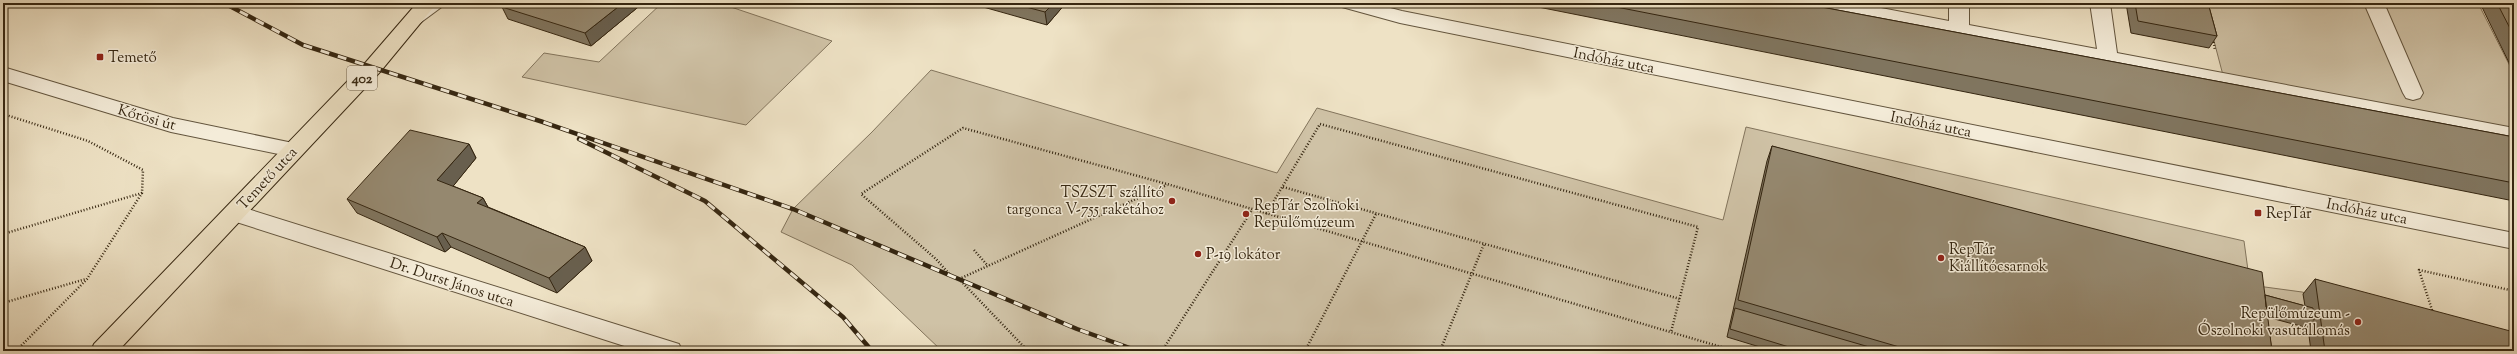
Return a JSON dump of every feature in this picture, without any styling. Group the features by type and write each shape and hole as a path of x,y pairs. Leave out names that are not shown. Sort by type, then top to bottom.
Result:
{"main road":[{"name":"Temető utca","path":"103,351 235,213 412,22 427,3"}],"street":[{"name":"Indóház utca","path":"1349,3 1401,10 2514,241"},
{"path":"1824,3 2514,134"},
{"path":"1959,3 1959,29"},
{"path":"2100,3 2108,57"},
{"path":"2374,3 2413,94"},
{"name":"Kőrösi út","path":"3,74 171,125 293,150"},
{"name":"Dr. Durst János utca","path":"235,213 670,351"}],"lane":[{"path":"412,22 440,3"}],"path":[{"path":"2211,32 2224,79"},
{"path":"3,114 88,141 143,170 142,193 86,279 16,351"},
{"path":"1266,214 1320,124 1698,227 1671,332"},
{"path":"1028,351 959,279 950,275 936,259 861,194 963,128 1167,184 1735,351"},
{"path":"959,279 1167,184"},
{"path":"1283,187 1680,299"},
{"path":"3,234 142,193"},
{"path":"1162,351 1252,210"},
{"path":"1305,351 1376,214"},
{"path":"1440,351 1473,274 1484,244"},
{"path":"974,250 988,266"},
{"path":"2434,315 2419,270 2514,291"},
{"path":"3,303 86,279"}],"shaded area":[{"path":"662,3 719,3 832,41 746,125 522,77 544,53 599,62"},
{"path":"2204,3 2478,3 2514,74 2514,135 2224,79"},
{"name":"RepTár Szolnoki Repülőmúzeum","path":"931,70 1277,173 1317,108 1723,220 1746,127 2244,241 2250,285 2302,292 2514,348 2514,351 942,351 852,265 781,232 793,209 872,132"}],"building":[{"path":"508,3 623,3 585,33 502,7"},
{"path":"1011,3 1054,3 1045,12"},
{"path":"1596,3 1800,3 2514,137 2514,183"},
{"path":"2135,3 2208,3 2217,36 2138,21"},
{"path":"2497,3 2514,3 2514,36"},
{"path":"410,130 469,144 437,180 483,198 477,203 585,247 549,278 442,233 437,237 347,199"},
{"name":"RepTár Kiállítócsarnok","path":"1772,146 2262,272 2272,351 1913,351 1738,300"},
{"path":"2315,279 2514,332 2514,351 2325,351"},
{"path":"2265,295 2313,308 2314,320 2266,307"},
{"path":"1735,308 1883,351 1802,351 1730,329"}],"railway":[{"path":"224,3 303,45 543,122 793,209 1077,329 1138,351"},
{"path":"579,139 705,201 843,317 872,351"}],"place":[{"name":"Temető","path":"100,57"},
{"name":"TSZSZT szállító targonca V-755 rakétához","path":"1172,201"},
{"name":"RepTár","path":"2258,213"},
{"name":"RepTár Szolnoki Repülőmúzeum","path":"1246,214"},
{"name":"P-19 lokátor","path":"1198,254"},
{"name":"RepTár Kiállítócsarnok","path":"1941,258"},
{"name":"Repülőmúzeum - Ószolnoki vasútállomás","path":"2358,322"}]}
